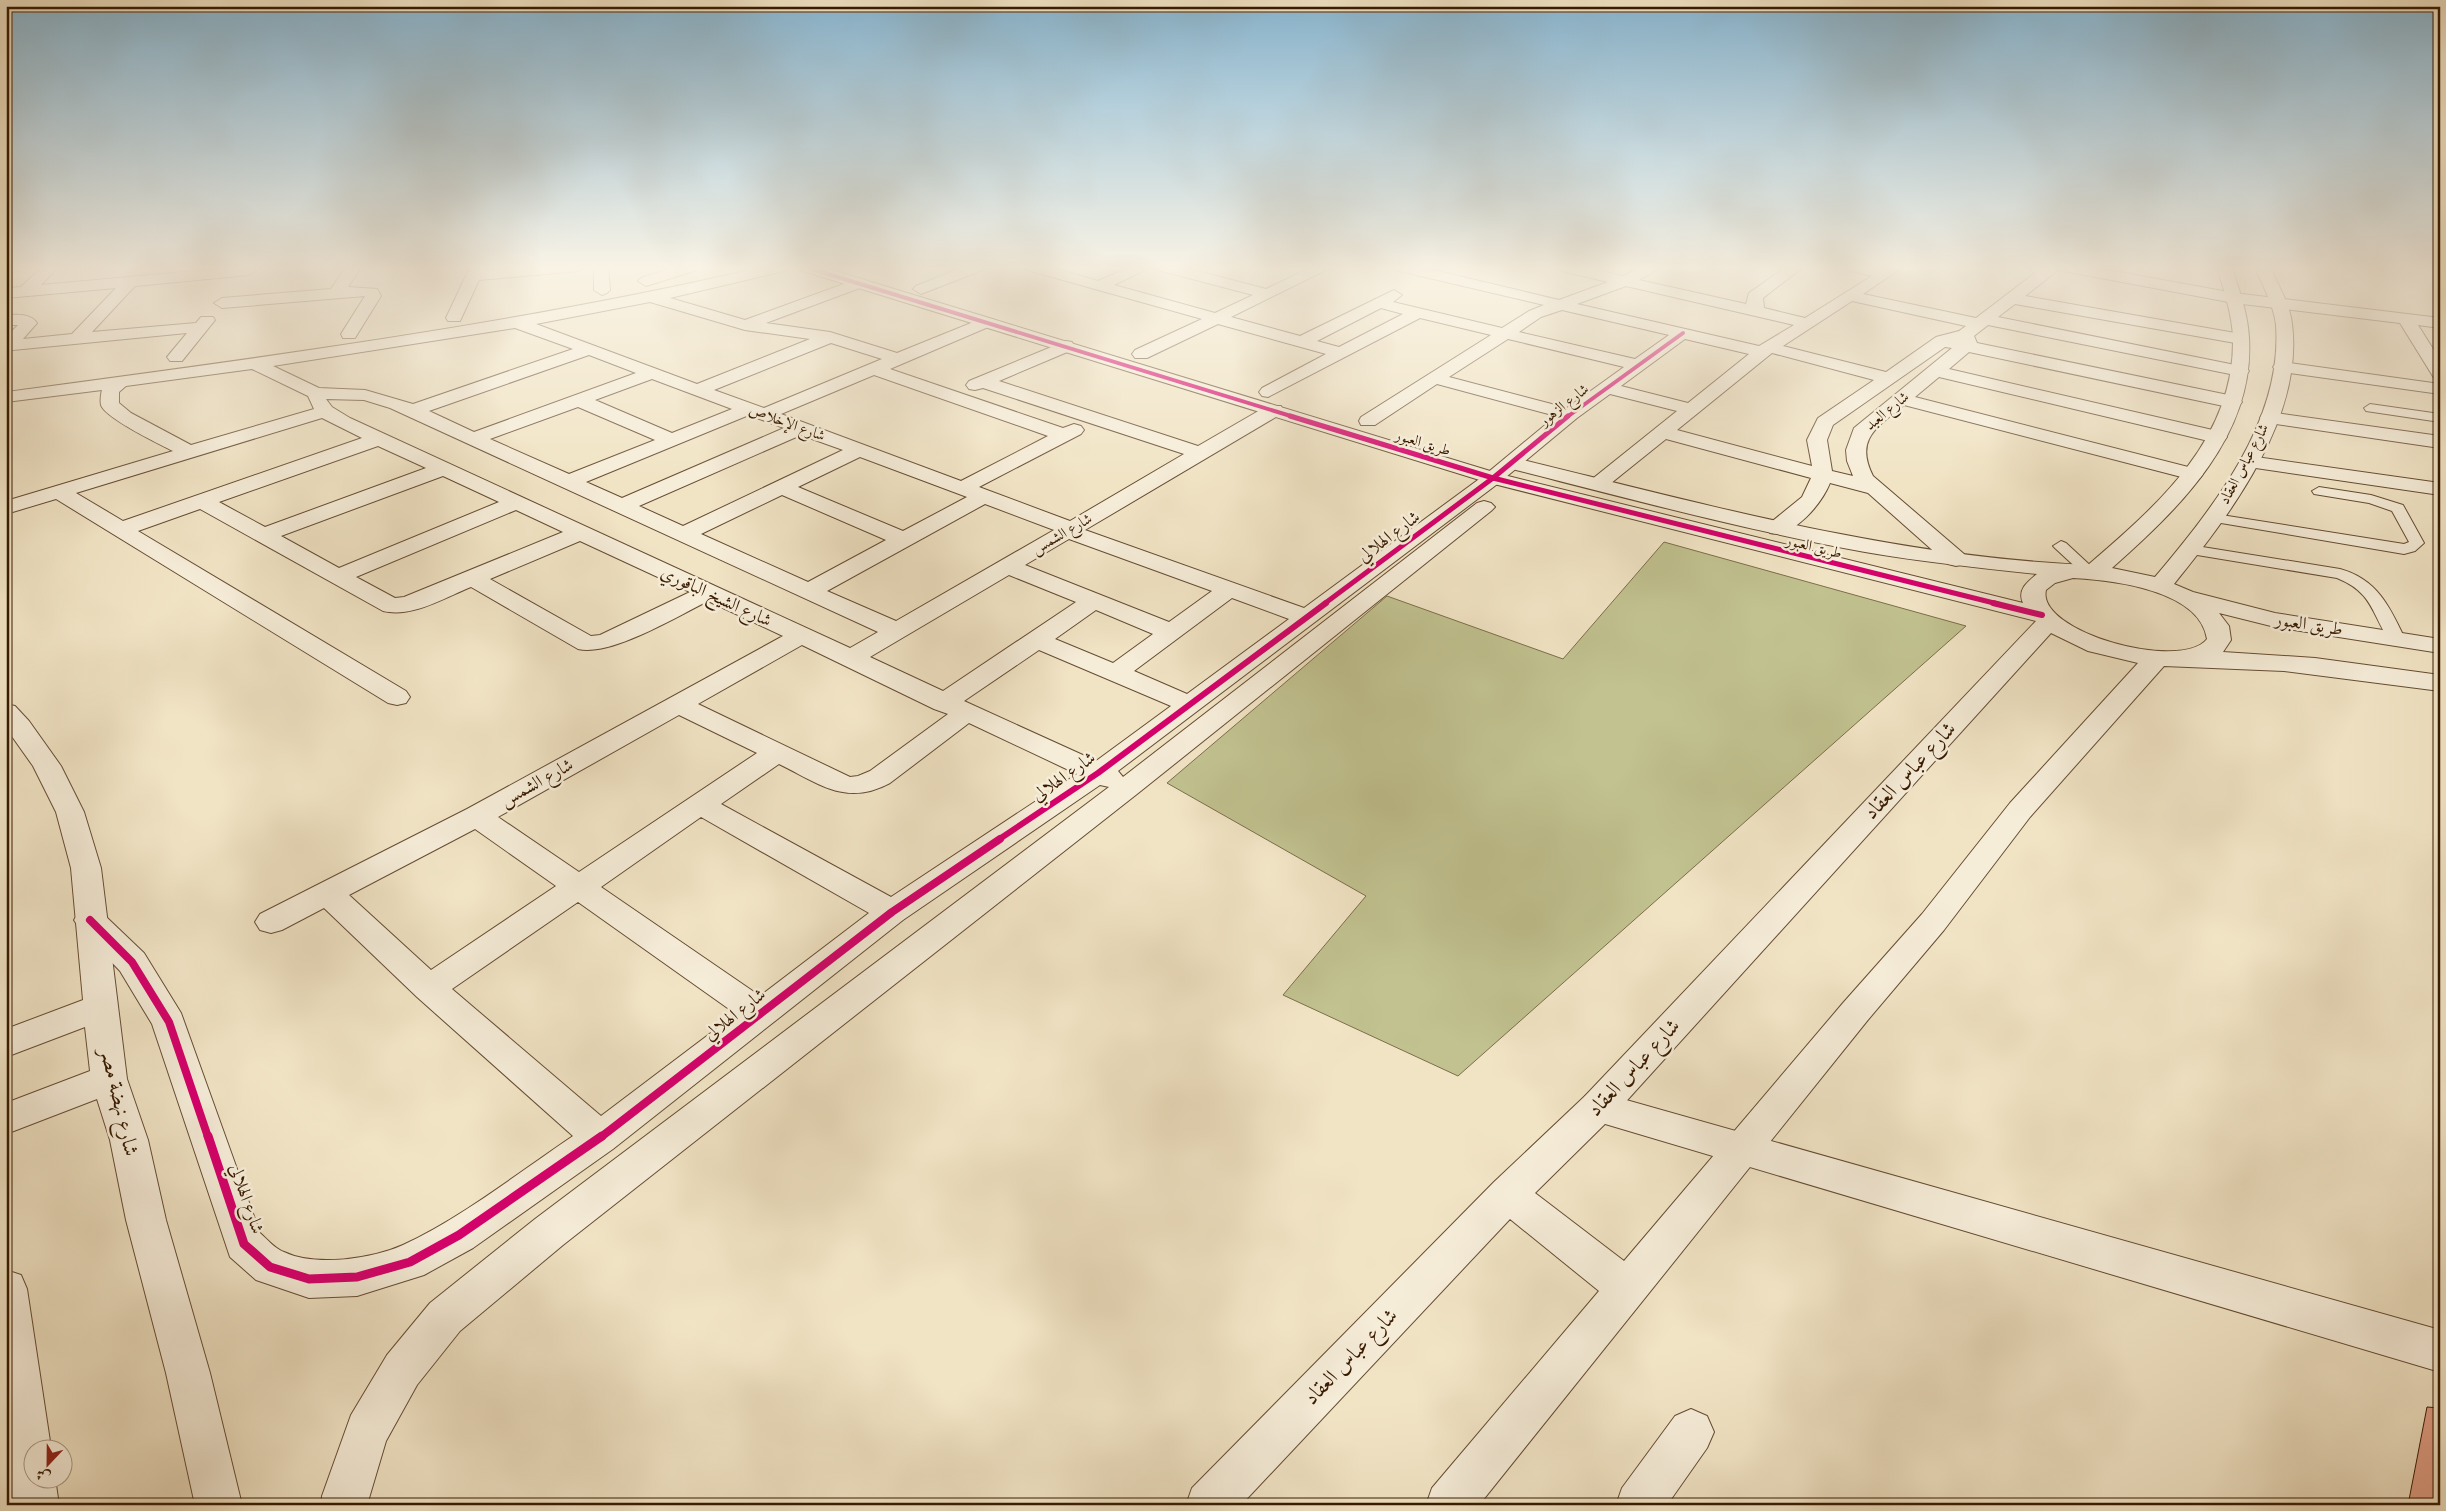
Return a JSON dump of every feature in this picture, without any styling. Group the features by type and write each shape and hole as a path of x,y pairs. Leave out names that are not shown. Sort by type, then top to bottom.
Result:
{"street":[{"path":"7,346 83,338"},
{"path":"176,357 193,338"},
{"path":"6,397 404,342 423,338"},
{"name":"شارع الإخلاص","path":"564,338 697,390 963,488 1229,590 1306,617"},
{"path":"697,390 829,338"},
{"path":"832,338 898,359"},
{"path":"568,482 672,440 757,412 873,369 950,338"},
{"name":"طريق العبور","path":"1038,338 1271,401 1507,470 2046,618 2070,634 2096,646 2126,654 2172,658"},
{"name":"طريق العبور","path":"1085,338 1141,354 1271,401 1368,421 1440,443"},
{"path":"1141,354 1177,338"},
{"path":"1285,338 1341,353"},
{"path":"1302,342 1311,338"},
{"name":"شارع الشمس","path":"849,659 1200,453 1341,353 1370,338"},
{"path":"1368,421 1497,338"},
{"path":"1523,338 1638,365"},
{"name":"شارع الزهور","path":"1507,470 1570,414 1677,338"},
{"path":"1705,338 1889,378"},
{"path":"1598,484 1765,350 1784,338"},
{"name":"شارع العبد","path":"1778,528 1801,512 1816,494 1822,476 1822,460 1816,440 1819,430 1825,422 1942,341 1954,338"},
{"name":"شارع العبد","path":"1956,559 1864,479 1857,466 1854,454 1856,442 1861,432 1936,371 1969,338"},
{"path":"1994,338 2232,402"},
{"path":"2012,338 2240,371"},
{"path":"2046,618 2033,602 2032,590 2039,581 2053,574 2085,571 2143,530 2169,504 2193,474 2217,437 2232,402 2240,371 2241,339 2232,338"},
{"name":"شارع عباس العقاد","path":"2170,590 2190,550 2214,518 2249,462 2269,418 2282,367 2284,338"},
{"path":"2417,338 2440,374"},
{"path":"950,396 1066,346"},
{"path":"412,411 590,349"},
{"path":"157,360 195,354"},
{"name":"شارع الشيخ الباقوري","path":"254,363 379,438 849,659 1098,772 1128,788"},
{"path":"2282,367 2440,389"},
{"path":"873,369 1065,436"},
{"path":"1936,371 2217,437"},
{"path":"473,439 652,373"},
{"path":"1434,378 1570,414"},
{"path":"120,382 110,391 110,405 124,416 189,452"},
{"path":"983,382 1200,453"},
{"path":"1607,388 1691,409"},
{"name":"شارع الشيخ الباقوري","path":"321,402 366,395 385,399 897,631"},
{"path":"1901,399 2193,474"},
{"path":"578,400 672,440"},
{"path":"6,508 189,452 321,402"},
{"path":"2269,418 2440,442"},
{"path":"963,488 1096,419"},
{"path":"622,506 801,428"},
{"path":"1663,432 1876,490"},
{"path":"122,530 379,438"},
{"path":"683,534 859,450"},
{"path":"2249,462 2440,489"},
{"path":"264,535 443,469"},
{"name":"طريق العبور","path":"1507,470 1598,484 1778,528 1865,545 1956,559 2127,576 2265,618 2440,646"},
{"name":"شارع الهلالي","path":"90,920 132,962 169,1022 244,1244 270,1267 309,1279 357,1277 410,1262 460,1235 600,1138 892,912 1098,772 1507,470"},
{"name":"شارع الهلالي","path":"344,1505 345,1496 367,1431 402,1370 445,1317 557,1226 1128,788 1507,470"},
{"path":"781,487 904,540"},
{"path":"59,492 398,697"},
{"path":"809,591 984,496"},
{"path":"201,501 340,576 387,604 396,606 409,604 580,533"},
{"path":"340,576 516,503"},
{"path":"1007,566 1172,632"},
{"path":"472,578 587,644 606,642 706,592"},
{"path":"1116,673 1229,590"},
{"path":"1449,1505 1855,1012 1932,922 2020,810 2172,658 2210,651 2219,640 2216,625 2203,610 2170,590"},
{"path":"678,704 844,785 856,787 866,785 880,777 955,708 1037,640 1094,601"},
{"name":"شارع عباس العقاد","path":"1209,1505 1508,1194 1598,1107 2046,618"},
{"name":"شارع الشمس","path":"271,922 477,816 800,636"},
{"path":"1037,640 1190,704"},
{"path":"2172,658 2259,660 2334,666 2440,683"},
{"name":"شارع نهضة مصر","path":"6,712 20,727 47,766 70,812 86,868 90,920 109,1078 129,1140 146,1220 188,1373 218,1505"},
{"path":"429,988 776,753"},
{"path":"700,804 892,912"},
{"path":"477,816 761,1014"},
{"path":"328,894 429,988 600,1138"},
{"path":"6,1043 100,1007"},
{"path":"6,1120 109,1078"},
{"path":"1598,1107 2440,1351"},
{"path":"1508,1194 1628,1289"},
{"path":"6,1289 16,1431 36,1505"},
{"path":"1638,1505 1690,1432"}],"lane":[{"path":"2370,408 2440,418"},
{"path":"2214,518 2404,548 2417,544 2398,508 2371,499 2319,491"},
{"path":"2062,546 2085,571"},
{"path":"2190,550 2350,578 2372,591 2397,639"}],"green space":[{"path":"1664,542 1966,626 1458,1076 1283,995 1366,896 1167,783 1387,596 1563,659"}],"building":[{"path":"2427,1407 2440,1408 2440,1505 2408,1505"}],"cycle path":[{"path":"1035,338 1493,478 1799,556 2042,615"},
{"path":"90,920 132,962 169,1022 244,1244 270,1267 309,1279 357,1277 410,1262 459,1235 600,1138 892,912 1098,773 1493,478 1570,414 1677,338"}]}
